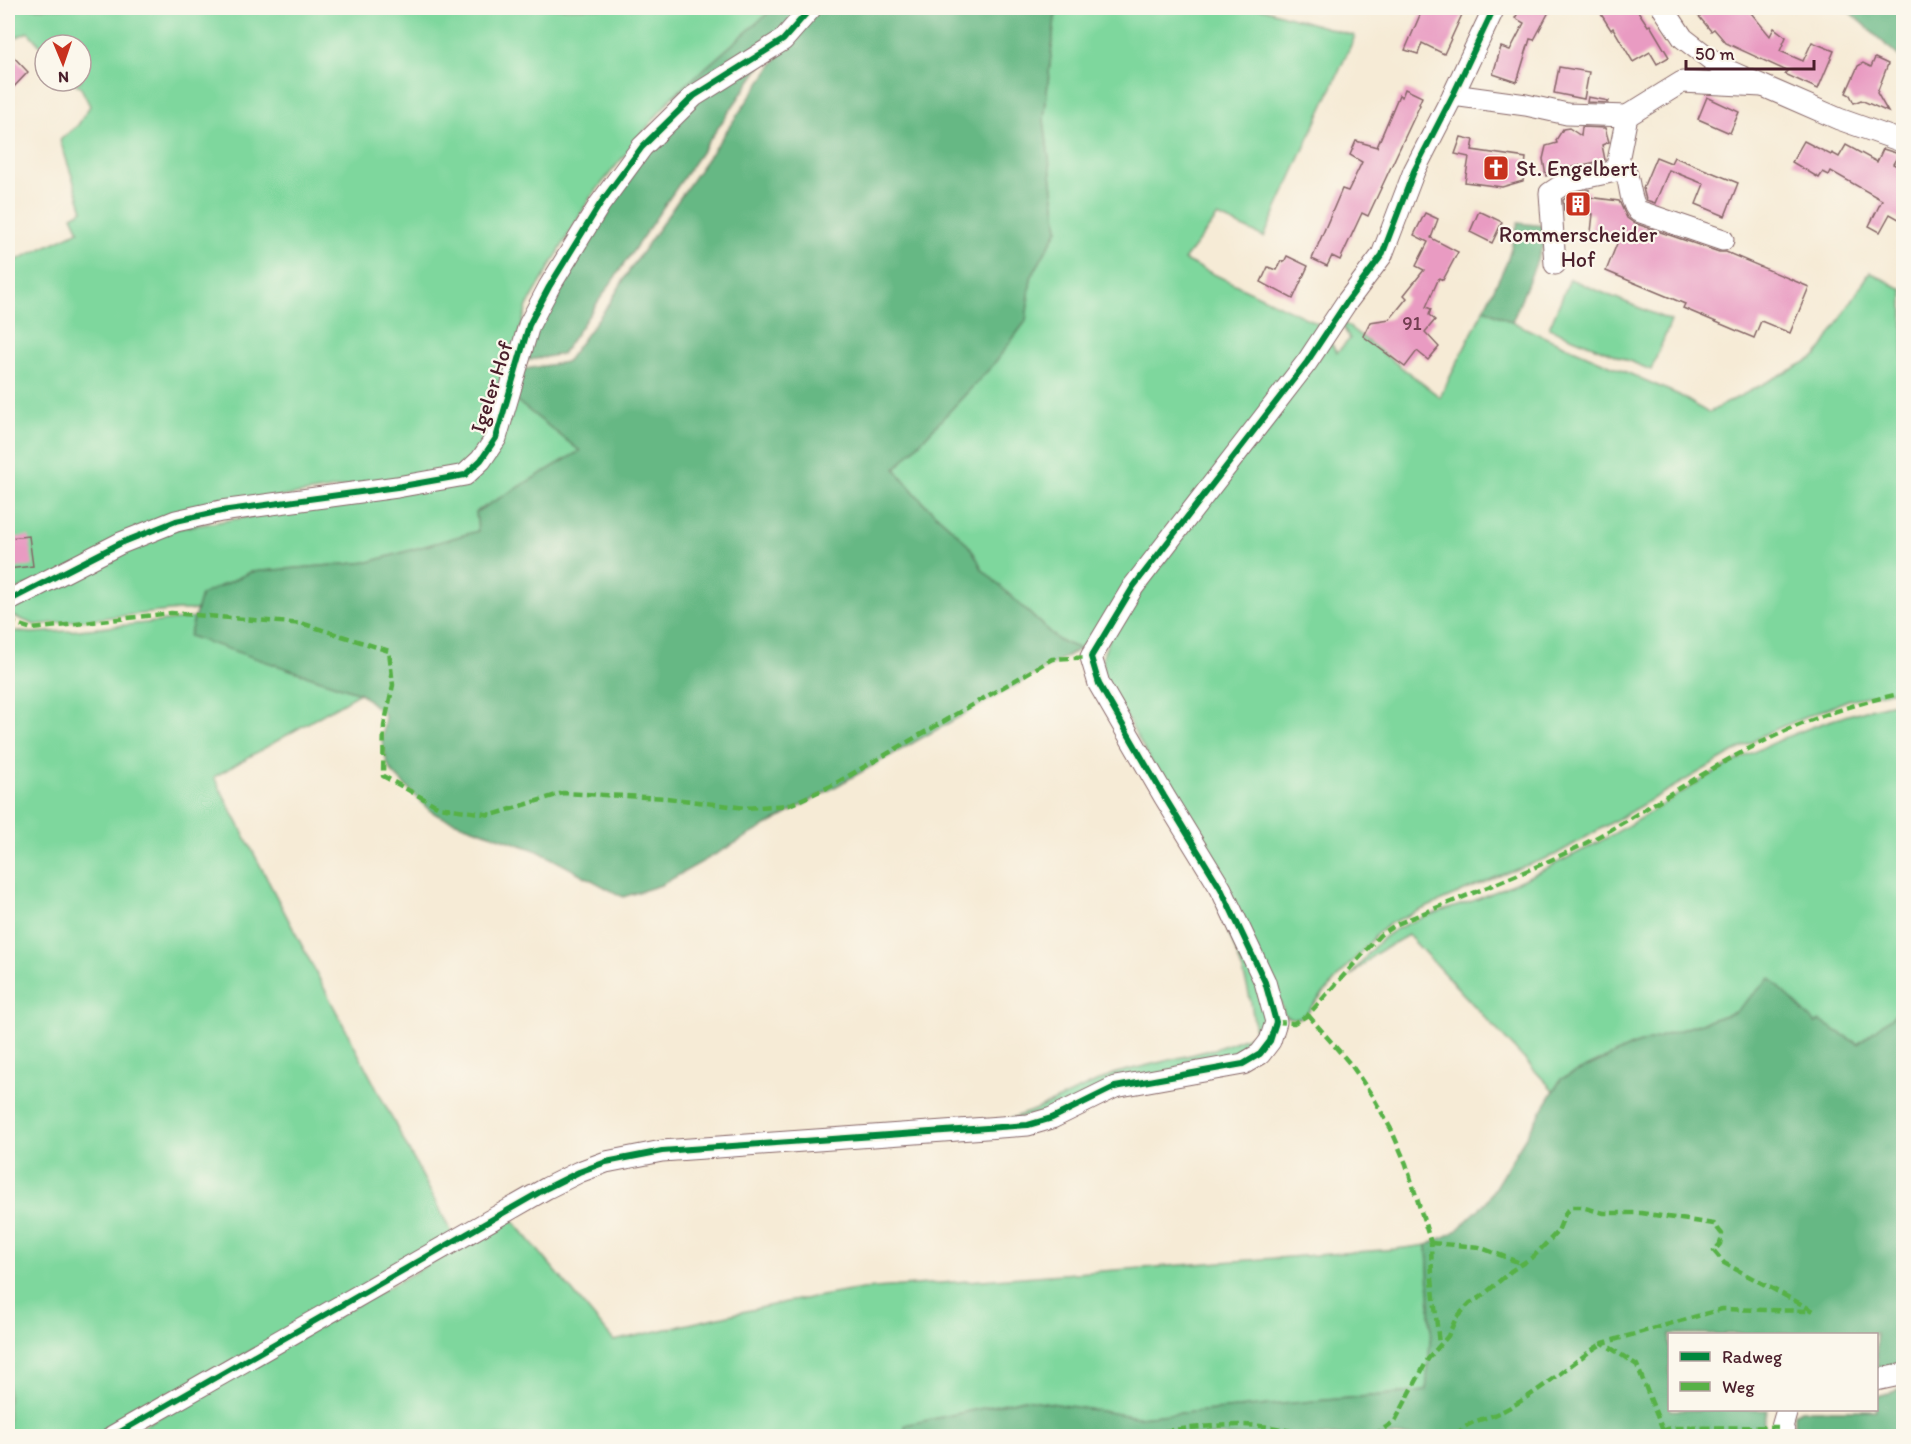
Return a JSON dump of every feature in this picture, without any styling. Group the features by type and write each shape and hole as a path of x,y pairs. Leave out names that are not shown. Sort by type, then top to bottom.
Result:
{"street":[{"name":"Igeler Hof","path":"8,600 121,543 176,520 221,511 397,488 465,475 481,460 496,438 529,325 549,287 600,204 642,147 694,96 783,40 811,8"},
{"path":"113,1437 547,1188 606,1162 662,1151 1028,1125 1052,1118 1116,1087 1243,1064 1260,1054 1270,1041 1276,1022 1265,982 1221,889 1099,684 1091,657 1133,587 1307,362 1346,303 1382,255 1414,171 1494,8"},
{"path":"1663,8 1683,38 1722,68 1839,119 1904,142"},
{"path":"1453,95 1526,105 1567,114 1627,116 1682,82 1762,86"},
{"path":"1555,264 1550,193 1568,181 1616,171 1627,116"},
{"path":"1618,162 1626,171 1632,203 1638,211 1723,240"},
{"path":"1878,1380 1904,1374"},
{"path":"1786,1437 1782,1427 1787,1411"}],"green space":[{"path":"8,8 774,8 672,97 590,198 527,306 492,432 460,469 260,500 8,593 8,264 79,231 72,216 83,210 60,140 78,125 90,106 84,93 93,93 93,33 33,33 33,38 28,32 8,41"},
{"path":"774,8 801,8 780,38 672,97"},
{"path":"820,8 1061,8 1055,17 1044,120 1058,229 1031,278 1026,321 993,365 895,469 922,501 965,541 982,569 1058,640 1080,649 661,885 623,897 538,851 439,816 429,810 392,772 387,763 382,740 385,715 360,693 189,636 201,595 251,572 369,562 478,531 476,512 580,451 513,398 520,370 566,362 609,304 629,271 786,45"},
{"path":"1061,8 1260,8 1355,36 1264,237 1218,216 1184,260 1325,327 1110,617 1080,649 1058,640 981,569 965,541 922,501 895,469 993,365 1026,321 1031,278 1058,229 1044,120 1055,17"},
{"path":"1845,8 1903,8 1903,60"},
{"path":"764,61 562,354 524,361 530,332 603,206 684,107"},
{"path":"1518,223 1544,226 1545,241 1512,322 1484,309 1507,262"},
{"path":"1870,272 1903,290 1903,689 1848,700 1769,732 1555,855 1501,875 1391,923 1378,933 1307,1013 1297,1018 1285,1016 1273,981 1103,675 1103,656 1112,631 1330,342 1337,352 1350,339 1343,327 1344,323 1440,397 1484,309 1679,395 1708,413 1817,356"},
{"path":"1570,279 1671,321 1651,370 1549,328"},
{"path":"513,398 580,451 476,512 478,531 369,562 251,572 201,595 197,610 35,625 8,614 8,602 152,533 457,482"},
{"path":"194,618 190,636 360,693 214,777 453,1235 185,1389 168,1392 148,1410 103,1436 8,1436 8,630 30,633 69,631"},
{"path":"1903,701 1903,1008 1858,1044 1820,1022 1815,1024 1770,979 1735,1012 1632,1046 1561,1079 1554,1091 1408,935 1375,954 1350,977 1381,940 1402,926 1478,899 1604,840 1693,785 1772,743 1836,719"},
{"path":"1216,902 1260,980 1267,1023 1261,1041 1249,1052 1055,1110 998,1123 1037,1109 1116,1073 1215,1049 1255,1034 1246,982"},
{"path":"1770,978 1815,1023 1820,1021 1858,1044 1903,1008 1903,1362 1878,1370 1878,1333 1668,1333 1668,1411 1768,1411 1764,1422 1765,1436 905,1436 905,1425 1025,1399 1138,1417 1426,1391 1431,1331 1427,1245 1456,1231 1486,1202 1561,1079 1632,1046 1735,1012"},
{"path":"511,1218 614,1341 786,1302 862,1289 1427,1245 1431,1331 1427,1391 1138,1417 1024,1399 905,1425 905,1436 125,1436"},
{"path":"1903,1389 1903,1434 1809,1436 1800,1434 1794,1424 1794,1414 1799,1411 1878,1411 1878,1396"}],"building":[{"path":"1423,8 1465,8 1444,54 1422,43 1418,54 1405,50"},
{"path":"1521,8 1551,8 1534,40 1530,39 1517,82 1493,74 1501,47 1510,50 1524,23 1515,18"},
{"path":"1612,8 1636,8 1648,26 1650,25 1669,57 1657,64 1650,52 1633,62 1613,28 1611,30 1601,14"},
{"path":"1703,8 1747,8 1770,36 1774,28 1786,37 1780,51 1803,61 1812,42 1834,51 1818,89 1785,74 1787,71 1726,43 1714,29 1711,31 1696,13"},
{"path":"8,51 28,72 8,93"},
{"path":"1875,58 1888,64 1877,93 1888,112 1861,100 1854,103 1850,95 1846,93 1858,66 1863,63 1871,67"},
{"path":"1559,67 1589,72 1584,99 1554,93"},
{"path":"1405,89 1422,97 1420,105 1368,216 1362,213 1340,260 1332,256 1327,266 1312,259 1342,189 1348,191 1362,162 1350,155 1356,141 1377,147 1399,95 1402,97"},
{"path":"1588,97 1609,101 1608,103 1587,102"},
{"path":"1707,97 1739,112 1730,133 1698,119"},
{"path":"1582,127 1605,128 1609,142 1602,145 1605,160 1546,176 1543,159 1546,146 1557,143 1556,140 1563,129 1569,128 1581,136"},
{"name":"St. Engelbert","path":"1461,137 1474,140 1472,150 1526,158 1523,181 1502,187 1465,182 1469,157 1455,154"},
{"path":"1804,141 1839,157 1846,145 1877,162 1883,149 1899,154 1893,164 1904,170 1904,222 1890,214 1880,232 1869,226 1882,200 1831,171 1829,175 1823,172 1819,178 1792,162"},
{"path":"1656,157 1671,163 1674,157 1738,183 1725,216 1696,204 1704,184 1669,170 1655,203 1646,200 1643,188"},
{"path":"1589,190 1588,197 1619,201 1627,218 1634,223 1719,252 1726,252 1809,287 1790,333 1761,321 1754,338 1683,308 1685,304 1606,271 1620,236 1591,232 1593,214 1564,210 1563,200 1573,193"},
{"path":"1479,211 1502,222 1492,243 1470,232"},
{"path":"1425,213 1438,219 1431,238 1458,252 1443,280 1439,278 1426,307 1431,309 1429,315 1435,320 1425,332 1439,347 1428,360 1417,351 1405,367 1363,336 1370,322 1390,319 1407,298 1404,295 1424,270 1416,266 1428,242 1414,235"},
{"path":"1287,256 1308,266 1293,299 1261,282 1268,267 1276,270"},
{"path":"29,536 33,566 8,569 8,538"}],"marked path":[{"path":"8,621 32,629 171,613 304,624 389,651 393,685 384,726 383,776 439,807 492,815 563,793 667,798 745,808 789,805 831,786 1052,659 1091,657"},
{"path":"1276,1022 1294,1023 1308,1015 1380,935 1395,925 1586,843 1741,753 1793,728 1847,708 1904,693"},
{"path":"1308,1015 1352,1066 1373,1097 1391,1129 1406,1164 1431,1243 1432,1279 1439,1344"},
{"path":"1373,1436 1395,1421 1428,1359 1448,1336 1456,1318 1470,1303 1534,1256 1558,1231 1566,1212 1572,1207 1604,1213 1641,1213 1714,1224 1722,1234 1720,1244 1714,1251 1724,1263 1814,1311"},
{"path":"1431,1243 1479,1247 1523,1264"},
{"path":"1663,1431 1637,1365 1603,1343 1722,1309 1811,1311"},
{"path":"1456,1436 1471,1423 1497,1414 1529,1396 1603,1343"},
{"path":"1029,1436 1089,1433 1140,1434 1235,1425 1282,1429 1305,1436"},
{"path":"1649,1436 1670,1428 1782,1427"}],"cycle path":[{"path":"8,601 121,543 176,521 221,511 397,487 465,475 481,460 496,438 529,325 549,287 600,204 642,147 694,96 783,40 811,8"},
{"path":"113,1436 547,1188 606,1162 662,1151 1028,1125 1052,1118 1115,1087 1243,1064 1260,1054 1270,1041 1276,1022 1265,982 1221,889 1099,684 1091,657 1133,587 1307,362 1346,303 1382,255 1414,171 1494,8"}],"place":[{"name":"St. Engelbert","path":"1496,168"},
{"name":"Rommerscheider Hof","path":"1578,204"}]}
